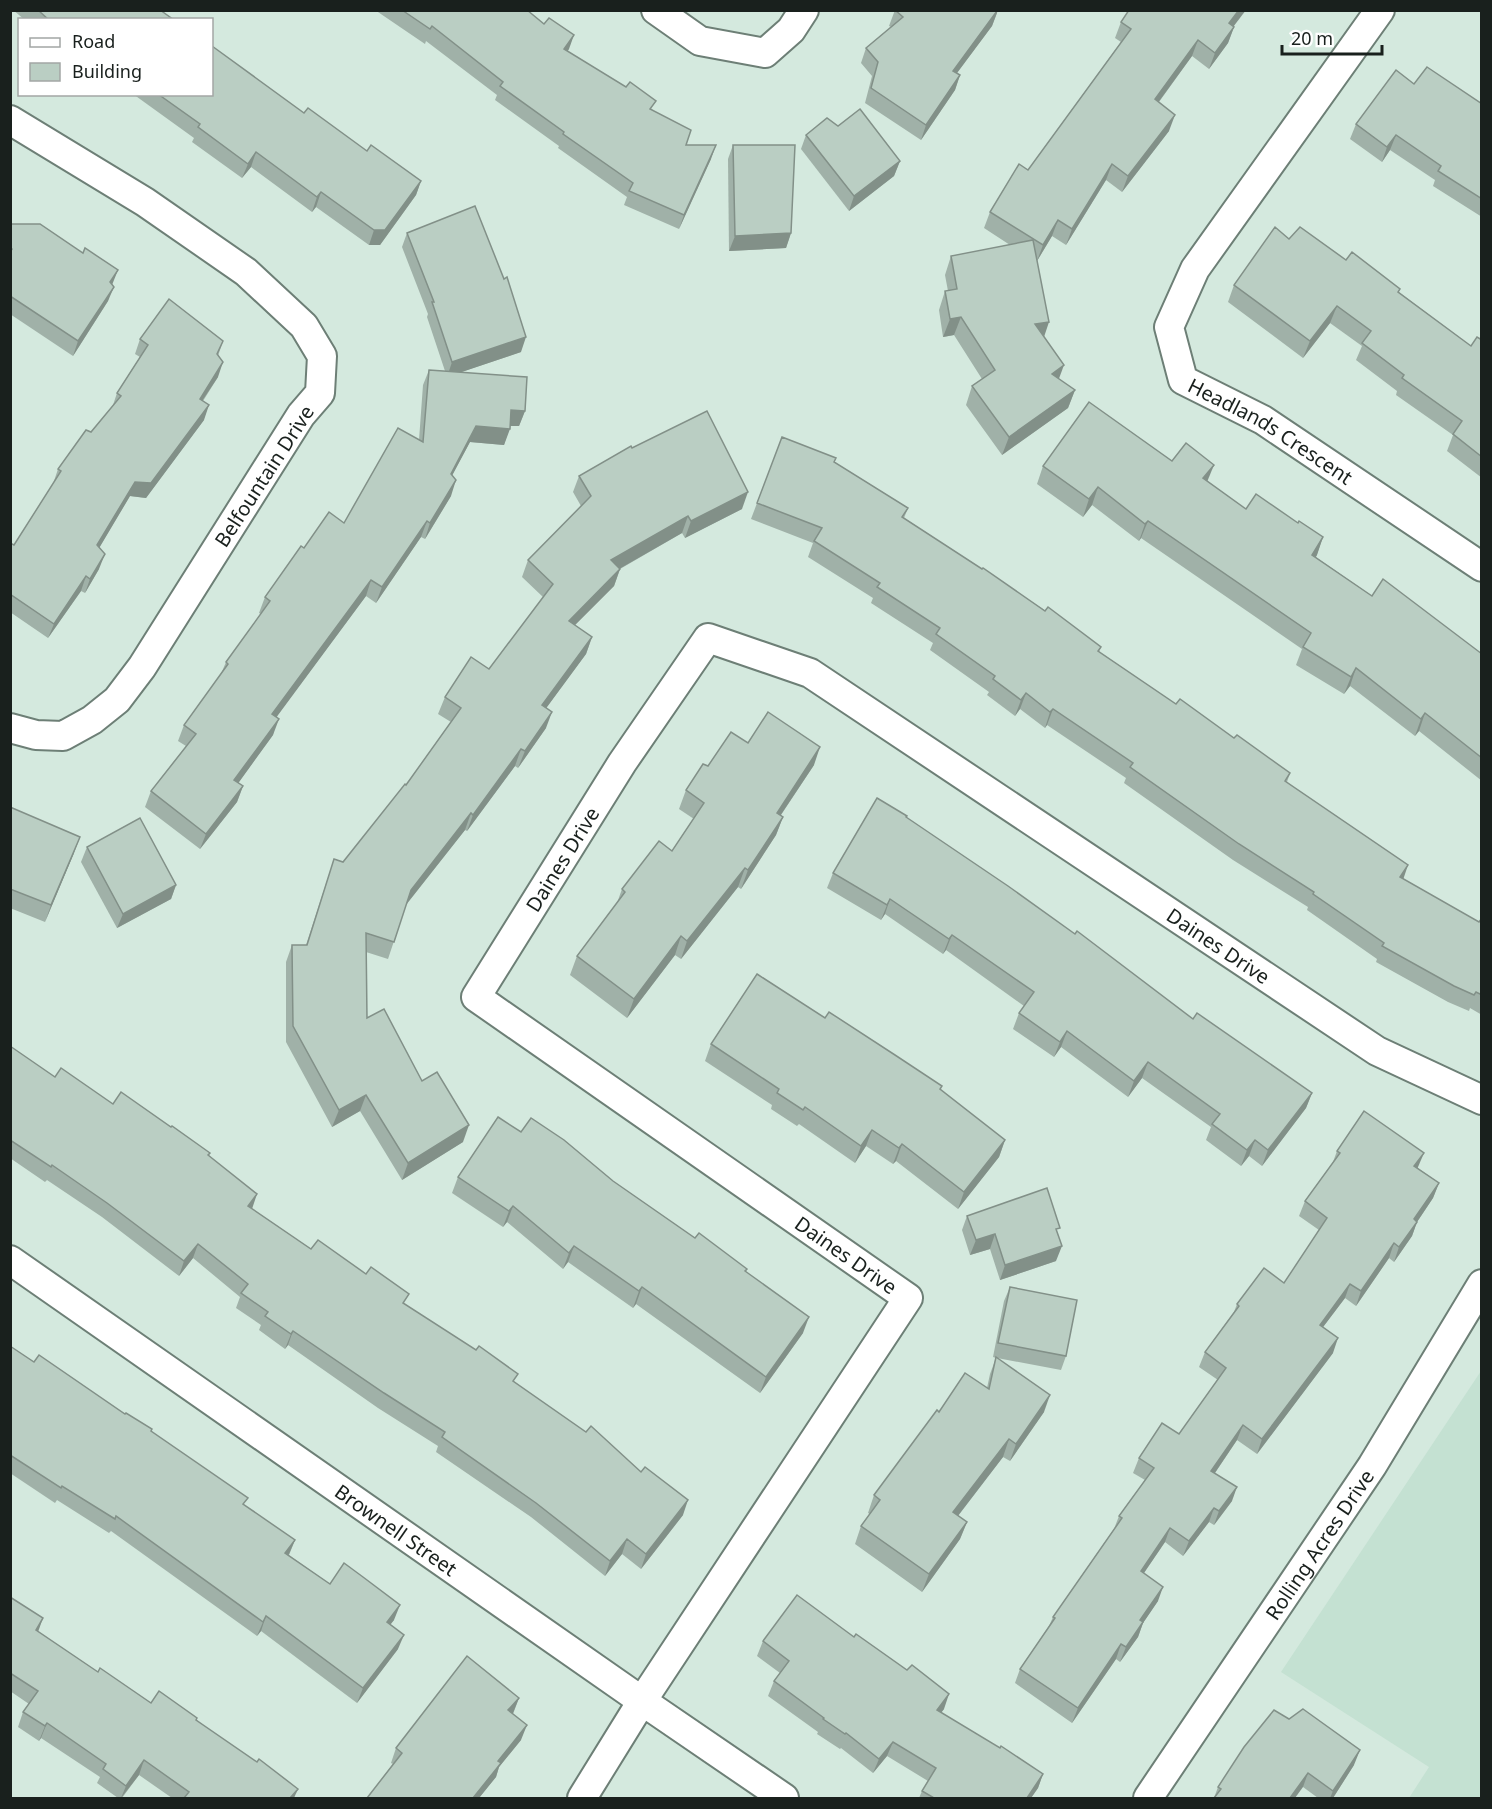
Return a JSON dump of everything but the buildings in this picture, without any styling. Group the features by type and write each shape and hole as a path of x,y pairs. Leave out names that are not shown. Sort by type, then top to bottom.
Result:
{"street":[{"path":"656,10 700,41 765,53 791,30 804,10"},
{"name":"Headlands Crescent","path":"1380,10 1195,269 1169,327 1183,380 1263,420 1482,567"},
{"name":"Belfountain Drive","path":"10,120 145,202 246,272 304,326 322,356 320,393 301,415 142,667 117,700 92,720 63,736 36,735 10,728"},
{"name":"Daines Drive","path":"642,1701 908,1298 476,997 622,763 708,638 810,673 1377,1051 1482,1100"},
{"name":"Brownell Street","path":"10,1260 784,1798"},
{"name":"Rolling Acres Drive","path":"1148,1798 1372,1466 1482,1284"},
{"path":"582,1798 642,1701"}],"shaded area":[{"path":"1481,1371 1481,1798 1409,1798 1429,1767 1281,1672"}]}
